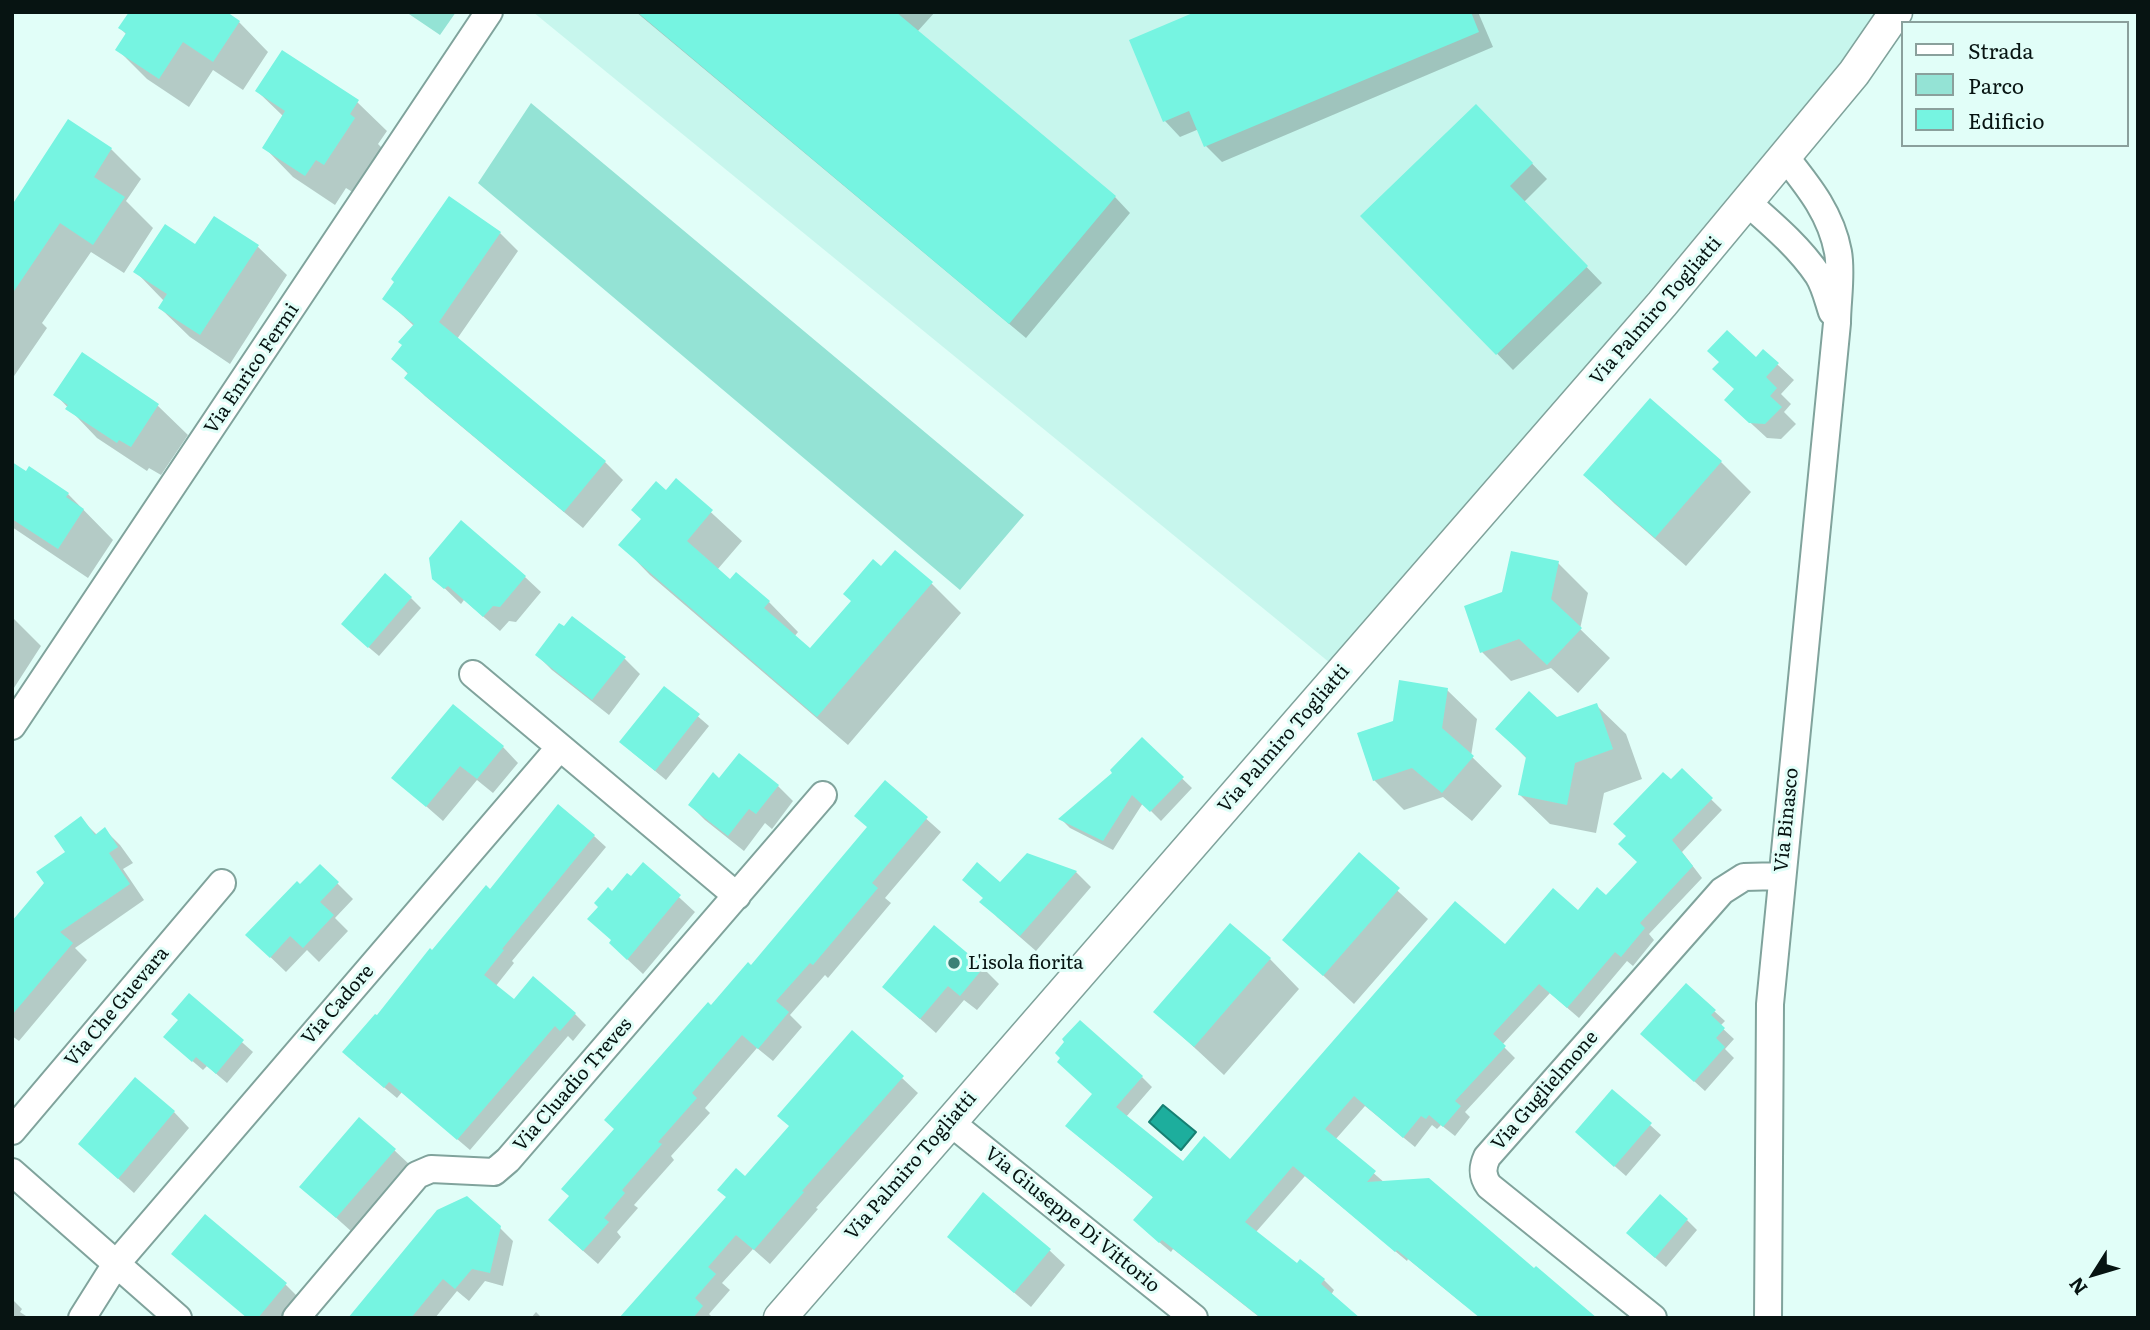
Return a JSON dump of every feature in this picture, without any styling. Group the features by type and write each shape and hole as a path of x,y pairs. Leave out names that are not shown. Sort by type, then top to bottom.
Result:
{"street":[{"name":"Via Enrico Fermi","path":"12,726 489,12"},
{"name":"Via Palmiro Togliatti","path":"780,1318 1748,203 1854,73 1896,12"},
{"name":"Via Binasco","path":"1768,1318 1770,1004 1837,323 1839,254 1828,218 1814,192 1786,158"},
{"name":"Via Binasco","path":"1748,203 1776,228 1820,278 1837,323"},
{"path":"473,674 737,896"},
{"name":"Via Cadore","path":"82,1318 116,1264 560,747"},
{"name":"Via Cluadio Treves","path":"296,1318 417,1175 431,1169 494,1172 508,1160 823,795"},
{"name":"Via Guglielmone","path":"1653,1318 1489,1186 1485,1180 1484,1164 1487,1157 1722,891 1745,877 1781,876"},
{"name":"Via Che Guevara","path":"12,1131 222,883"},
{"name":"Via Giuseppe Di Vittorio","path":"950,1122 1194,1318"},
{"path":"12,1172 178,1318"}],"shaded area":[{"path":"533,12 1877,12 1837,67 1335,667"},
{"path":"1163,1105 1196,1132 1181,1150 1149,1122"}],"green space":[{"path":"406,12 456,12 440,35"},
{"path":"531,103 1024,515 960,590 478,183"}],"building":[{"path":"129,12 227,12 240,21 213,62 183,42 159,79 115,50 126,33 118,28"},
{"path":"637,12 896,12 1116,196 1009,324"},
{"path":"1195,12 1471,12 1479,32 1204,147 1189,111 1163,122 1129,40"},
{"path":"282,50 359,100 350,114 355,118 324,165 316,160 305,176 262,148 285,111 255,91"},
{"path":"1476,104 1533,163 1510,186 1588,266 1496,355 1360,216"},
{"path":"68,119 112,148 94,177 125,197 93,245 60,223 12,294 12,205"},
{"path":"449,196 501,232 439,322 606,461 564,512 404,378 408,373 391,359 402,345 398,342 414,324 382,299 394,282 391,279"},
{"path":"214,216 259,245 200,335 158,308 167,294 133,272 165,224 195,244"},
{"path":"1727,330 1756,357 1763,349 1779,363 1766,377 1777,388 1770,396 1782,407 1765,424 1749,423 1724,400 1734,389 1712,369 1719,362 1707,351"},
{"path":"82,352 159,404 131,447 119,440 117,443 65,409 68,405 53,395"},
{"path":"1650,398 1722,461 1655,538 1583,475"},
{"path":"12,462 26,471 29,466 69,493 66,497 84,509 58,549 12,519"},
{"path":"676,478 713,510 687,541 730,579 736,572 770,601 764,608 810,648 851,601 843,594 873,559 881,566 895,550 933,582 817,717 618,545 641,519 631,510 656,481 666,490"},
{"path":"461,520 526,576 500,607 493,606 483,617 448,586 444,589 432,579 429,558"},
{"path":"1511,551 1559,561 1551,599 1582,628 1547,665 1519,639 1480,653 1464,606 1502,592"},
{"path":"385,573 412,597 368,648 341,624"},
{"path":"572,616 626,657 592,700 535,655 559,623 564,626"},
{"path":"1399,680 1448,688 1442,728 1474,756 1442,793 1412,768 1373,781 1357,733 1393,721"},
{"path":"664,686 700,714 655,771 619,742"},
{"path":"1529,691 1557,717 1597,703 1613,749 1575,763 1567,805 1518,795 1526,757 1495,729"},
{"path":"453,704 504,746 477,779 460,766 426,807 391,778"},
{"path":"1142,737 1184,777 1150,812 1132,795 1103,841 1058,819 1112,773 1110,770"},
{"path":"739,753 779,785 756,814 749,809 728,836 688,805 713,772 719,778"},
{"path":"1682,768 1713,798 1672,840 1693,866 1640,923 1645,928 1621,957 1615,952 1567,1008 1539,984 1493,1034 1506,1046 1455,1101 1461,1106 1443,1127 1429,1115 1426,1119 1421,1116 1403,1138 1354,1096 1325,1129 1376,1171 1367,1182 1429,1178 1597,1318 1480,1318 1397,1250 1395,1252 1293,1166 1245,1222 1297,1263 1300,1259 1325,1279 1321,1284 1360,1318 1261,1318 1162,1240 1159,1243 1133,1220 1153,1197 1065,1126 1092,1094 1057,1062 1060,1058 1055,1053 1064,1042 1062,1039 1080,1020 1143,1076 1116,1107 1183,1161 1204,1136 1230,1159 1455,901 1505,944 1553,888 1578,910 1597,887 1606,895 1637,862 1618,844 1626,836 1613,824 1663,772 1671,779"},
{"path":"885,780 928,817 872,883 878,888 813,965 810,963 776,1001 789,1012 758,1049 742,1035 692,1093 697,1098 658,1142 662,1144 622,1190 625,1193 604,1218 609,1222 583,1251 548,1220 569,1196 561,1189 614,1129 604,1120 708,1002 711,1005 748,962 751,965 867,827 854,816"},
{"path":"558,804 595,835 484,975 514,999 533,976 576,1013 560,1031 555,1026 457,1140 389,1082 384,1088 342,1052 375,1014 377,1015 430,948 432,950 486,885 490,889"},
{"path":"81,816 95,835 105,827 118,847 109,853 130,884 60,932 73,943 12,1015 12,921 44,883 36,872 65,852 54,836"},
{"path":"1359,852 1400,888 1323,976 1282,940"},
{"path":"1027,853 1077,871 1020,936 979,902 983,898 962,880 977,862 1000,882"},
{"path":"643,862 681,895 627,960 609,943 611,940 587,919 598,907 594,903 608,887 612,891 627,873 631,876"},
{"path":"320,864 339,882 320,902 334,915 303,948 290,936 270,958 245,935 297,881 300,884"},
{"path":"1230,923 1271,958 1194,1047 1153,1012"},
{"path":"934,925 984,967 960,996 948,986 920,1019 882,987"},
{"path":"1686,983 1716,1010 1711,1015 1725,1028 1716,1038 1725,1047 1694,1082 1640,1034"},
{"path":"189,993 244,1040 216,1074 196,1057 192,1062 163,1037 178,1020 171,1014"},
{"path":"852,1030 904,1076 802,1191 804,1192 754,1250 736,1235 708,1267 716,1274 695,1298 703,1306 693,1318 619,1318 726,1197 717,1190 736,1168 745,1176 789,1126 777,1116"},
{"path":"135,1077 175,1111 118,1179 78,1144"},
{"path":"1612,1089 1652,1123 1614,1167 1575,1132"},
{"path":"359,1117 396,1149 336,1218 299,1187"},
{"path":"983,1192 1051,1249 1014,1293 947,1237"},
{"path":"1660,1194 1688,1219 1655,1258 1626,1233"},
{"path":"467,1196 501,1226 490,1273 472,1269 455,1289 443,1279 411,1318 348,1318 437,1210"},
{"path":"205,1214 287,1283 258,1318 247,1318 171,1254"}],"place":[{"name":"L'isola fiorita","path":"954,963"}]}
